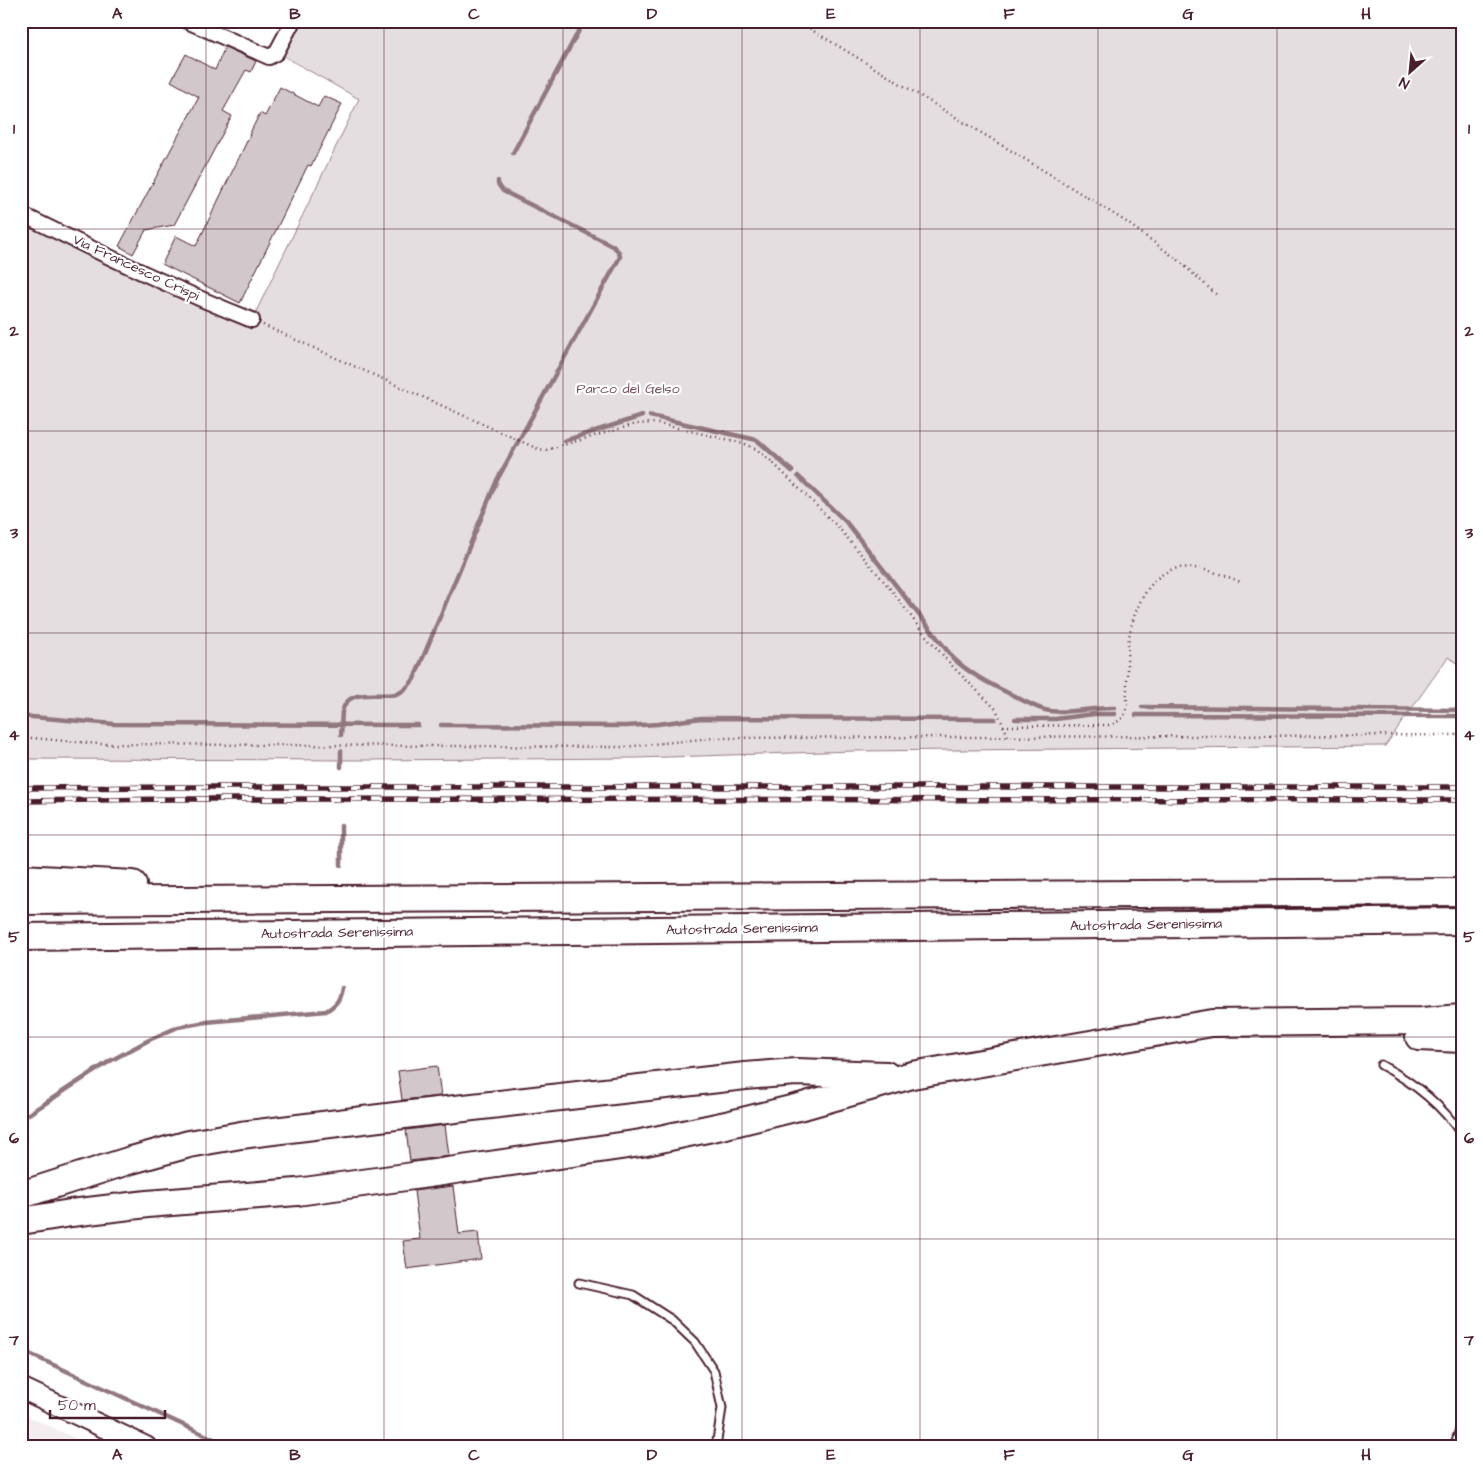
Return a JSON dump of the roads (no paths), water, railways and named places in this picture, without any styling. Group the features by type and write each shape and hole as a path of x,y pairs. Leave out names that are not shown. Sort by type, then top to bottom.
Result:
{"highway":[{"path":"21,878 416,898"},
{"path":"21,901 1462,892"},
{"name":"Autostrada Serenissima","path":"21,937 1462,921"},
{"path":"21,1221 147,1204 306,1190 641,1143 726,1126 912,1075 1212,1023 1422,1021 1462,1018"},
{"path":"1094,1044 1462,1034"},
{"path":"1419,1036 1462,1039"},
{"path":"21,1195 180,1146 241,1135 745,1076 796,1072 912,1075"}],"street":[{"path":"187,21 269,57 276,53 293,21"},
{"name":"Via Francesco Crispi","path":"21,214 160,280 252,320"},
{"path":"21,1388 146,1447"}],"lane":[{"path":"1381,1065 1398,1074 1431,1098 1462,1135"},
{"path":"579,1283 633,1295 672,1320 695,1342 714,1371 722,1408 716,1447"},
{"path":"1454,1447 1462,1423"}],"waterway":[{"path":"513,153 584,21"},
{"path":"341,735 342,712 345,704 350,699 364,695 396,694 406,688 414,679 497,480 620,257 619,252 613,246 503,191 498,181"},
{"path":"564,441 642,416"},
{"path":"650,416 757,440 792,471"},
{"path":"798,476 846,522 953,658 969,671 1003,691 1046,710 1066,712 1115,708"},
{"path":"1142,707 1462,710"},
{"path":"1015,719 1055,719 1094,714 1115,714"},
{"path":"1136,715 1462,716"},
{"path":"21,716 114,724 418,725"},
{"path":"441,725 626,726 701,718 995,719"},
{"path":"341,751 341,767"},
{"path":"341,825 341,865"},
{"path":"21,1119 110,1061 178,1027 206,1022 326,1011 337,1002 342,988"},
{"path":"21,1350 231,1447"}],"railway":[{"path":"21,788 1462,787"},
{"path":"21,801 173,799 1462,800"}],"park label":[{"name":"Parco del Gelso","path":"628,389"}]}
